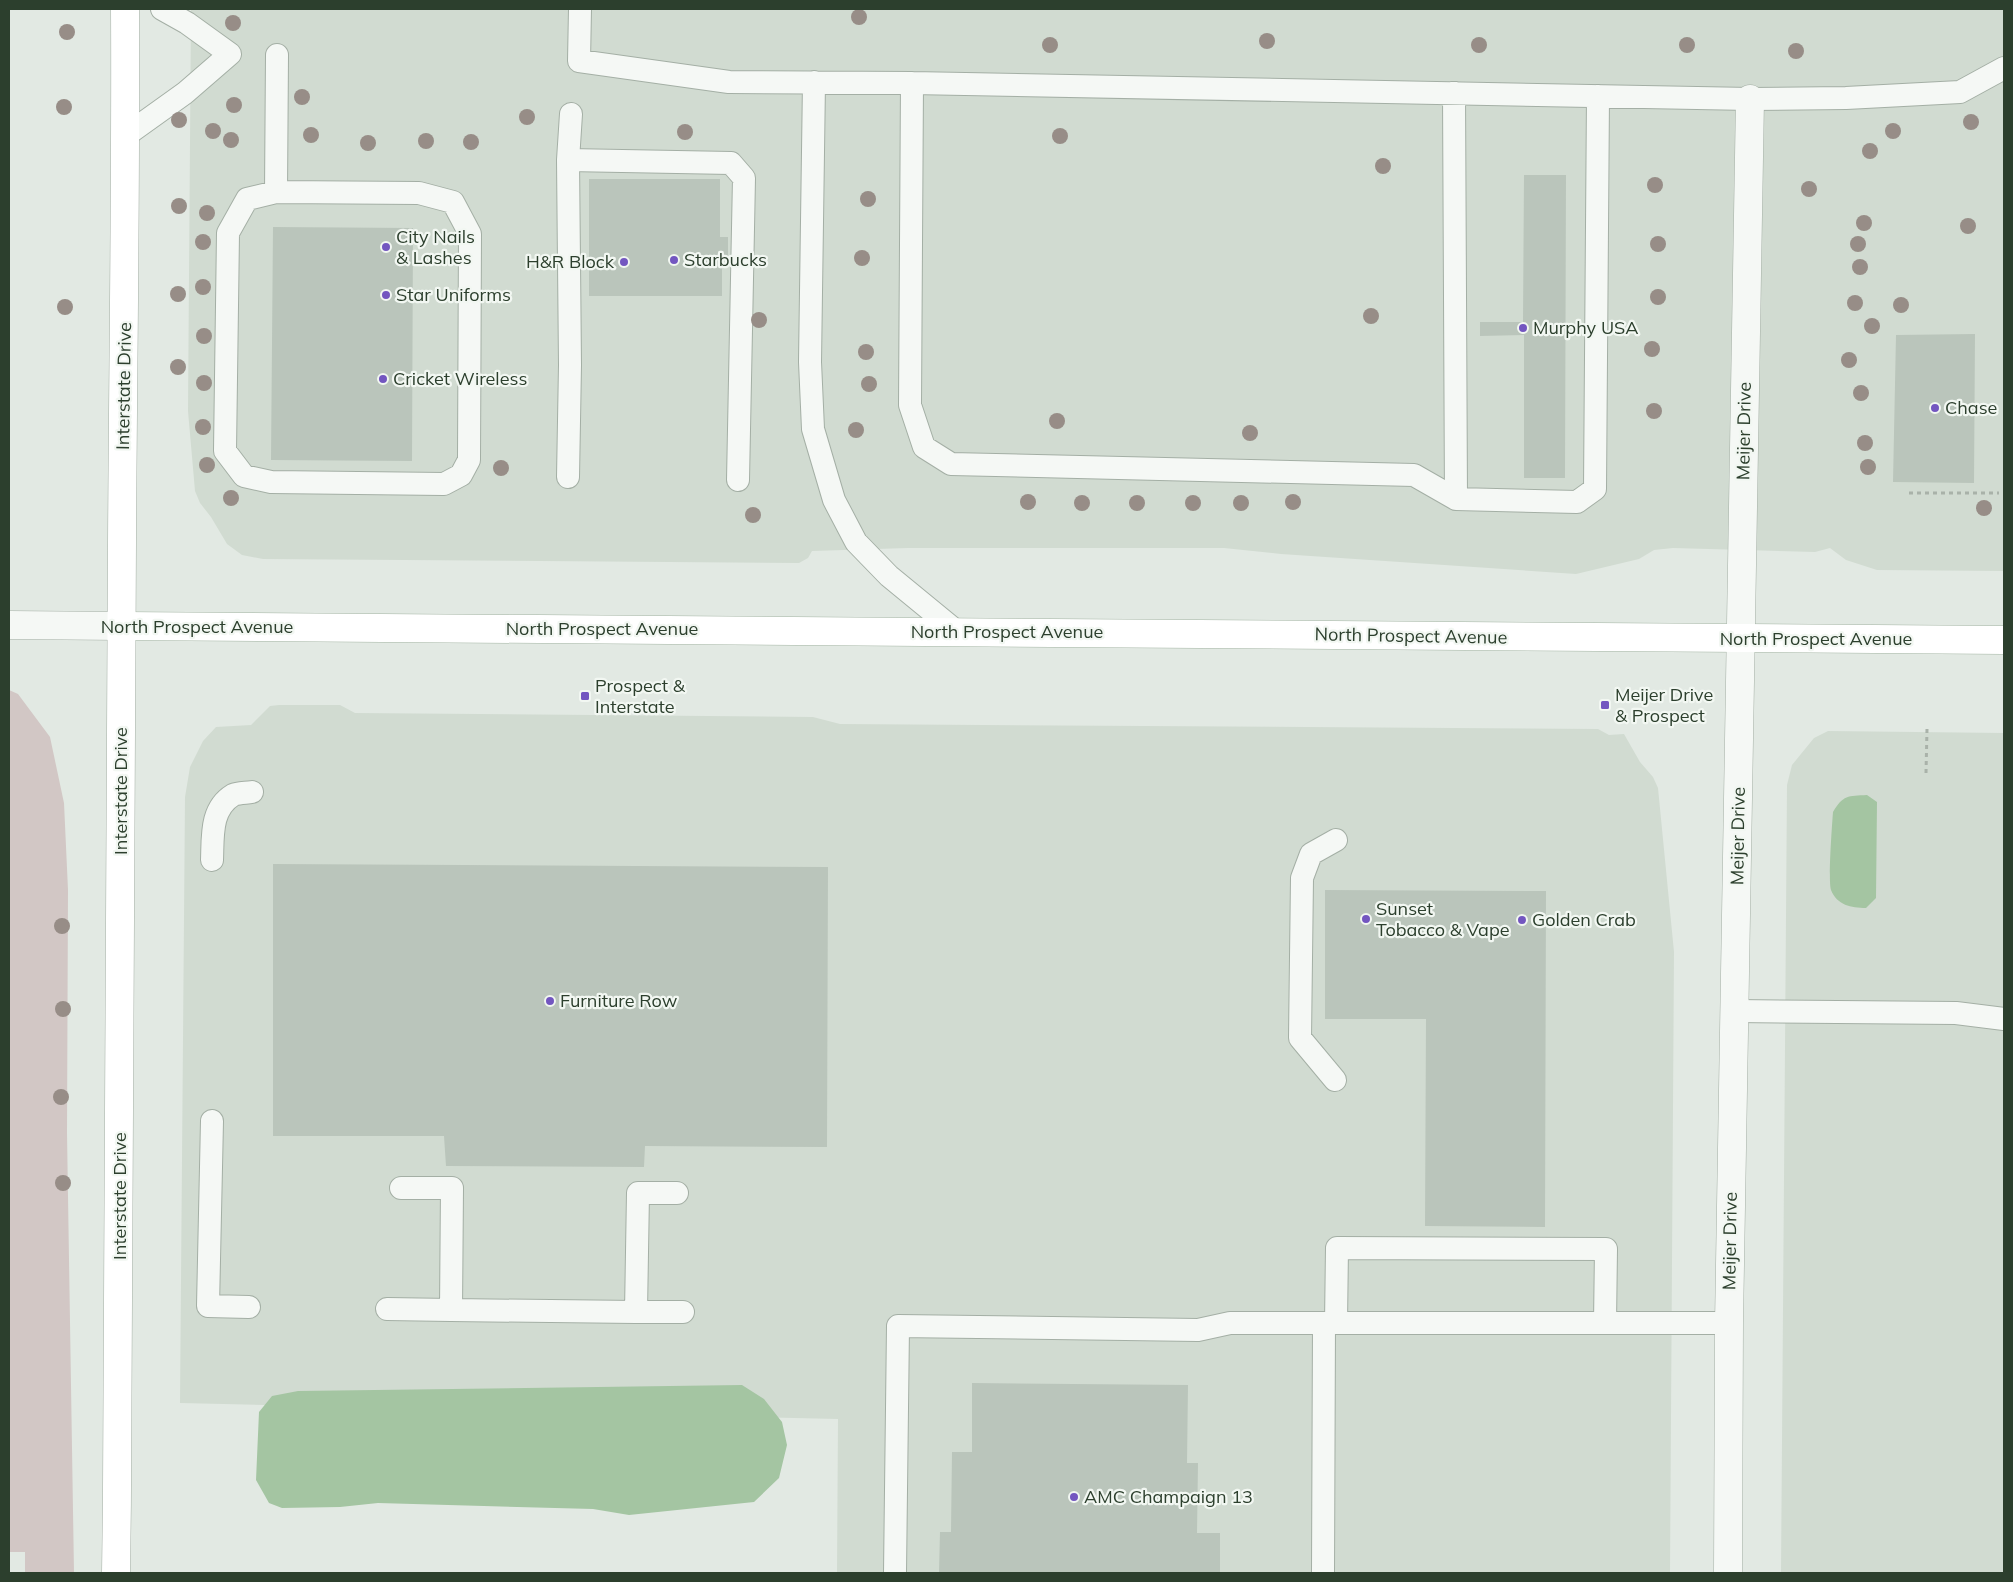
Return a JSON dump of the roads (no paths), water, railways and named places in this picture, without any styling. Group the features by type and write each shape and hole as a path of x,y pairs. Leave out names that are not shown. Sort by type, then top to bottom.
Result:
{"main road":[{"name":"Interstate Drive","path":"116,1573 119,1346 124,9"},
{"name":"North Prospect Avenue","path":"122,626 2004,640"}],"street":[{"name":"Meijer Drive","path":"1728,1573 1729,1323 1750,100"},
{"name":"North Prospect Avenue","path":"9,625 122,626"}],"lane":[{"path":"125,136 185,93 230,54 187,23 162,9"},
{"path":"580,9 579,61 730,82 912,83 1750,100 1846,98 1960,92 2004,68"},
{"path":"276,192 277,55"},
{"path":"814,82 810,352 813,429 834,500 856,542 889,576 956,631"},
{"path":"912,83 910,405 924,447 951,464 1414,475 1456,499 1578,502 1595,489 1598,96"},
{"path":"1454,93 1456,499"},
{"path":"568,477 570,365 568,160 571,114"},
{"path":"568,160 731,163 744,178 738,480"},
{"path":"276,192 419,193 453,202 470,234 469,460 461,475 444,484 271,482 244,476 225,450 228,233 247,199 276,192"},
{"path":"212,860 213,822 222,805 234,794 252,792"},
{"path":"1335,1080 1300,1038 1302,878 1311,854 1336,840"},
{"path":"1735,1011 1956,1013 2004,1019"},
{"path":"212,1121 208,1306 249,1307"},
{"path":"401,1188 452,1188 451,1310"},
{"path":"636,1312 638,1193 677,1193"},
{"path":"1323,1573 1330,1323 1337,1248 1606,1249 1605,1323"},
{"path":"387,1309 683,1312"},
{"path":"895,1573 898,1326 1198,1330 1230,1323 1729,1323"}],"place":[{"name":"City Nails & Lashes","path":"386,247"},
{"name":"Starbucks","path":"674,260"},
{"name":"H&R Block","path":"624,262"},
{"name":"Star Uniforms","path":"386,295"},
{"name":"Murphy USA","path":"1523,328"},
{"name":"Cricket Wireless","path":"383,379"},
{"name":"Chase","path":"1935,408"},
{"name":"Prospect & Interstate","path":"585,696"},
{"name":"Meijer Drive & Prospect","path":"1605,705"},
{"name":"Sunset Tobacco & Vape","path":"1366,919"},
{"name":"Golden Crab","path":"1522,920"},
{"name":"Furniture Row","path":"550,1001"},
{"name":"AMC Champaign 13","path":"1074,1497"}]}
